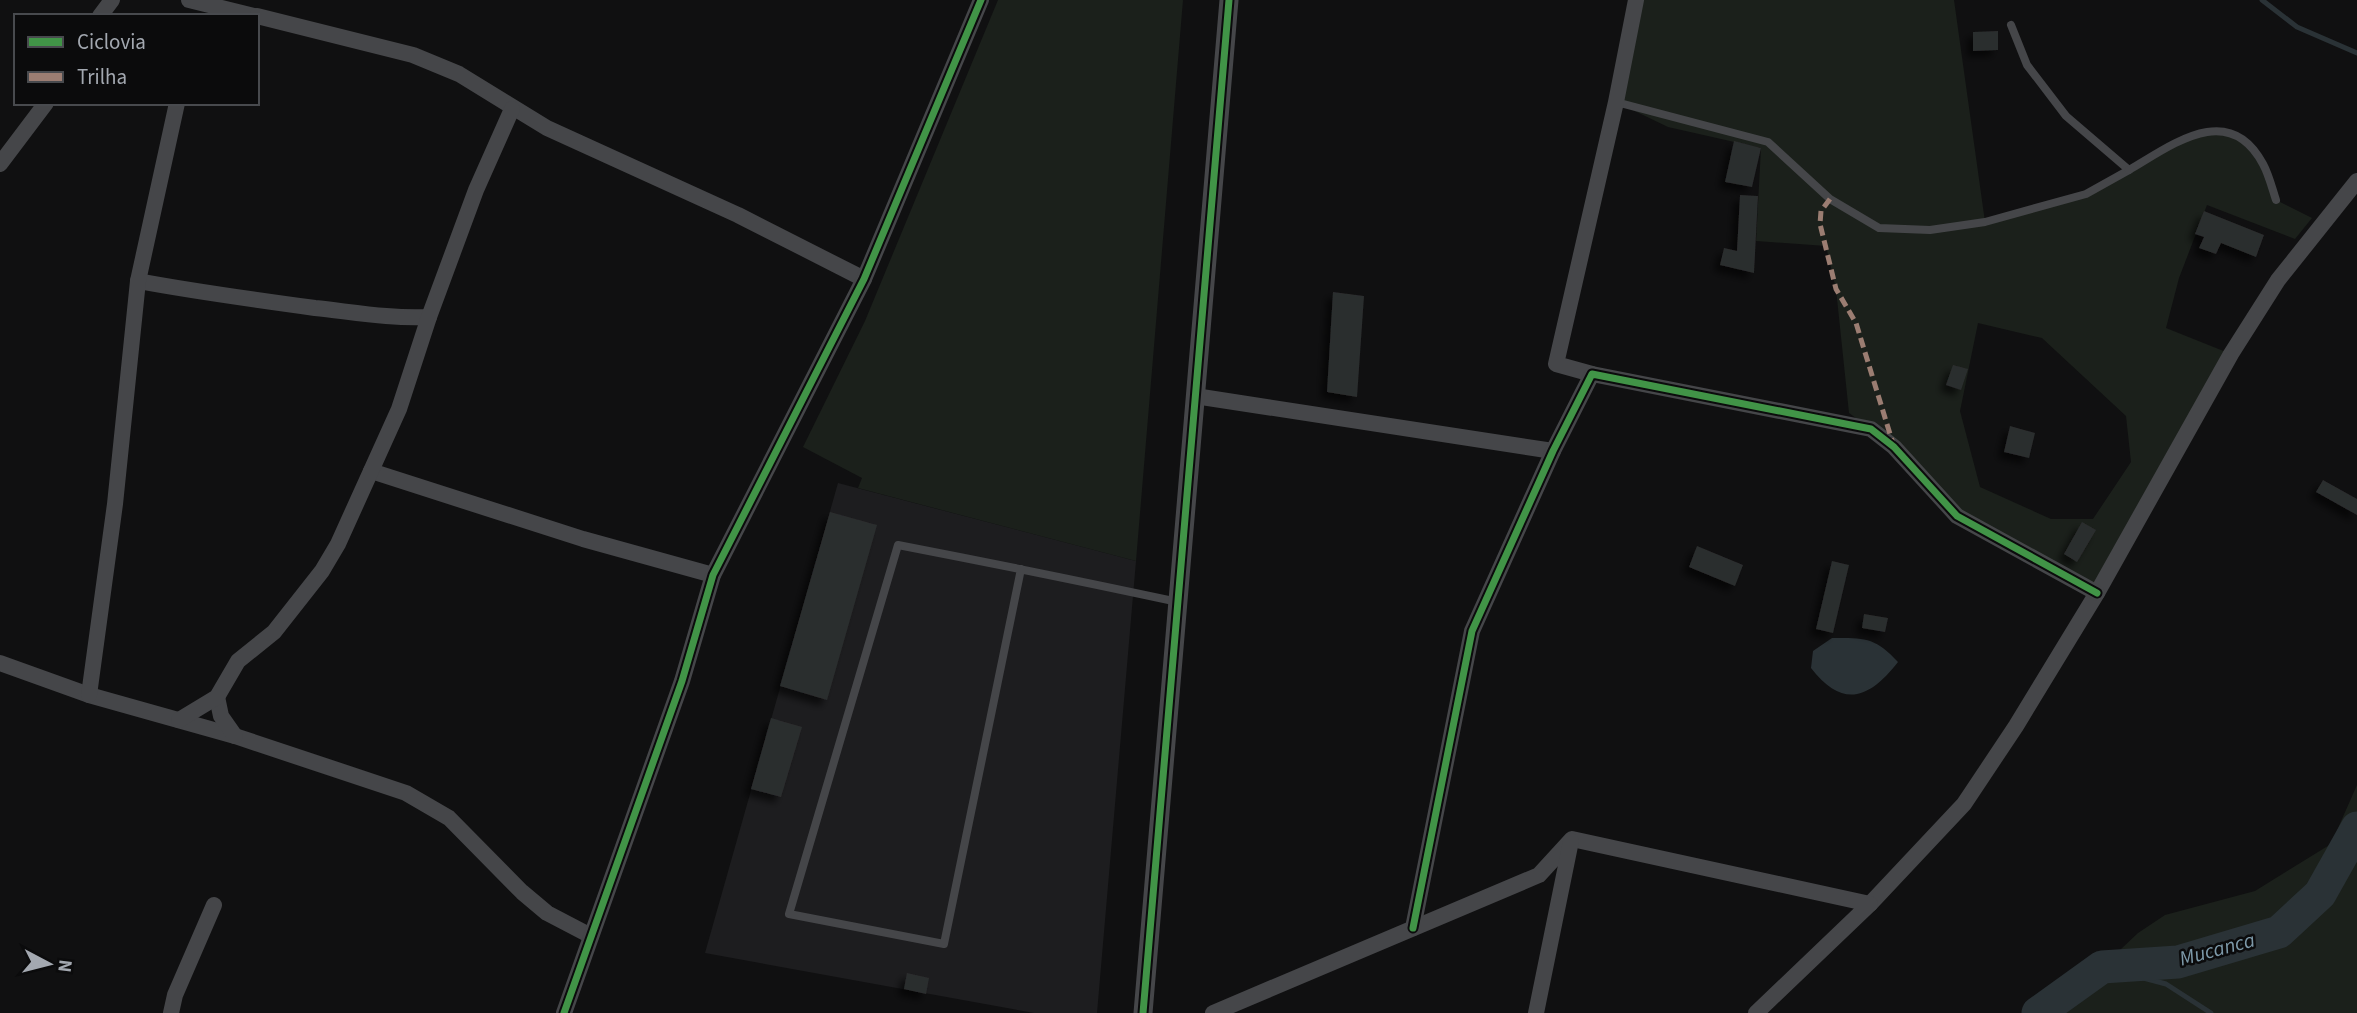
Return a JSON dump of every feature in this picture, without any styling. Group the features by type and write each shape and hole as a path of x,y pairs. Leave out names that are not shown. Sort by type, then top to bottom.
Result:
{"street":[{"path":"564,1013 682,681 713,575 864,279 981,0"},
{"path":"1143,1013 1229,0"},
{"path":"1636,0 1616,102 1556,364 1592,374 1871,429 1894,447 1957,516 2097,593"},
{"path":"193,6 243,14"},
{"path":"259,17 414,55 459,75 512,109 864,279"},
{"path":"0,164 44,105"},
{"path":"89,695 115,504 138,281 177,105"},
{"path":"179,720 201,710 217,697 238,661 274,632 322,571 338,544 399,409 429,317 476,190 512,109"},
{"path":"1756,1013 1870,904 1964,804 2017,726 2097,593 2231,354 2278,280 2357,181"},
{"path":"138,281 221,296 405,318 429,317"},
{"path":"1413,928 1472,631 1553,451 1592,374"},
{"path":"1195,396 1553,451"},
{"path":"371,471 583,539 713,575"},
{"path":"0,663 89,695 235,736 406,793 449,818 522,892 547,913 591,936"},
{"path":"217,697 221,716 235,736"},
{"path":"1572,839 1870,904"},
{"path":"1213,1013 1539,874 1572,839"},
{"path":"1536,1013 1572,839"},
{"path":"171,1013 175,995 214,905"}],"lane":[{"path":"2011,25 2027,65 2066,116 2130,170"},
{"path":"1616,102 1768,142 1830,199 1879,228 1930,230 1985,222 2086,194 2186,137 2215,129 2241,138 2263,163 2276,200"},
{"path":"1020,569 944,944 789,914 898,545 1020,569 1178,602"}],"shaded area":[{"path":"998,0 1183,0 1136,561 858,488 862,478 803,447 865,321"},
{"path":"1636,0 1954,0 1985,222 2086,194 2158,154 2215,129 2240,140 2256,155 2276,200 2312,218 2295,239 2207,205 2179,278 2166,328 2231,354 2098,591 1957,516 1871,429 1849,413 1836,289 1826,246 1756,241 1761,148 1668,127 1616,102","holes":["1978,323 2042,338 2126,416 2131,462 2093,519 2051,519 1980,487 1960,411"]},
{"path":"838,483 1136,561 1097,1013 1034,1013 705,953"},
{"path":"1832,638 1853,638 1876,643 1898,662 1887,675 1866,691 1845,694 1834,690 1811,668 1813,651"},
{"path":"2357,785 2357,1013 2038,1013 2102,967 2138,933 2165,915 2255,891 2331,844"}],"building":[{"path":"1998,31 1998,50 1973,51 1973,32"},
{"path":"1734,141 1761,148 1752,187 1725,182"},
{"path":"1740,195 1758,196 1754,273 1720,265 1724,248 1737,251"},
{"path":"2204,211 2264,235 2256,257 2221,243 2216,254 2199,248 2204,237 2195,234"},
{"path":"1333,292 1364,296 1357,397 1327,392"},
{"path":"1953,365 1968,369 1961,390 1946,385"},
{"path":"2010,426 2035,433 2029,458 2004,452"},
{"path":"2323,480 2357,499 2357,515 2316,492"},
{"path":"830,512 877,525 827,700 780,686"},
{"path":"2082,522 2096,530 2077,562 2064,554"},
{"path":"1697,546 1743,565 1735,586 1689,567"},
{"path":"1832,561 1849,565 1833,633 1816,629"},
{"path":"1864,614 1888,618 1885,632 1862,628"},
{"path":"771,718 802,727 781,797 751,789"},
{"path":"907,973 929,978 926,994 904,989"}],"waterway":[{"path":"2262,0 2297,27 2357,53"},
{"name":"Mucanca","path":"2038,1013 2102,967 2178,962 2279,932 2320,894 2357,828"},
{"path":"2102,967 2166,984 2211,1013"}],"marked path":[{"path":"1830,199 1821,211 1820,224 1836,289 1856,323 1894,447"}],"cycle path":[{"path":"564,1013 682,681 713,575 864,279 981,0"},
{"path":"1143,1013 1229,0"},
{"path":"1413,928 1472,631 1553,451 1592,374 1871,429 1894,447 1957,516 2097,593"}]}
